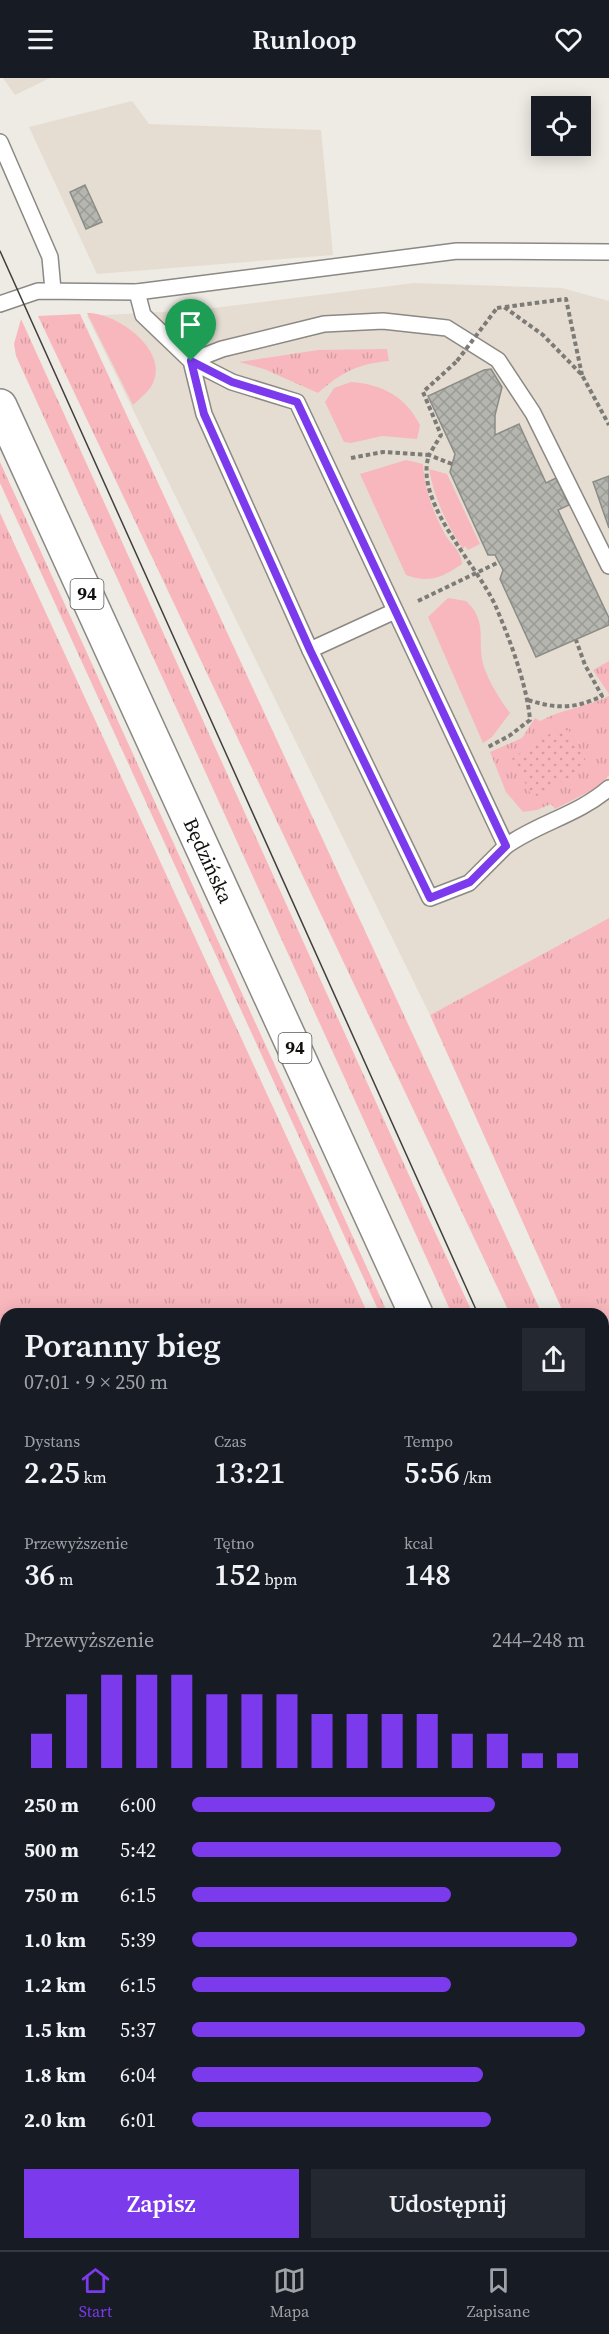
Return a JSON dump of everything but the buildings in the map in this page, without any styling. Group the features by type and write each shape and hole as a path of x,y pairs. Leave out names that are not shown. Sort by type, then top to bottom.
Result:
{"main road":[{"name":"Będzińska","path":"0,406 413,1308"}],"lane":[{"path":"0,142 50,256 53,290"},
{"path":"0,304 21,295 53,290 137,292 457,251 609,252"},
{"path":"137,292 143,315 191,361 232,382 297,402 506,846"},
{"path":"191,361 222,349 324,324 383,321 447,328 498,360 533,413 609,566"},
{"path":"191,361 204,414 310,650 430,898 470,882 506,846 523,834 594,801 609,788"},
{"path":"310,650 394,611"}],"path":[{"path":"482,749 509,736 530,720 528,700 495,606 453,539 431,495 425,466 441,435 423,392 457,361 497,308 566,299 582,375"},
{"path":"504,308 543,335 582,375 609,425"},
{"path":"347,459 383,452 429,455 452,465"},
{"path":"415,602 499,562"},
{"path":"528,700 557,708 588,703 602,696 585,665 576,640"}],"shaded area":[{"path":"3,78 50,78 15,95"},
{"path":"132,101 149,124 321,130 333,255 97,274 29,127"},
{"path":"414,283 562,288 609,301 609,918 430,1015 87,316 198,310"}],"green space":[{"path":"87,313 99,314 125,326 147,346 154,358 156,370 153,383 133,405"},
{"path":"80,314 539,1308 507,1308 38,316"},
{"path":"21,319 470,1308 449,1308 16,356 14,344"},
{"path":"387,349 389,361 350,370 318,393 264,369 239,362 318,350"},
{"path":"351,382 383,389 400,400 408,407 420,425 417,439 382,436 351,443 344,442 325,402 334,388"},
{"path":"406,460 423,464 425,482 437,519 461,559 462,564 436,578 422,579 406,575 360,474"},
{"path":"0,462 385,1308 377,1308 0,483"},
{"path":"429,469 447,474 480,544 468,550 465,546 463,549 442,511"},
{"path":"0,513 365,1308 0,1308"},
{"path":"448,598 466,601 473,609 480,625 484,667 495,691 510,713 492,737 483,743 428,617"},
{"path":"609,661 609,694 593,670"},
{"path":"609,696 609,775 600,786 555,809 551,804 537,810 523,812 506,792 490,752 522,738 535,718 540,721"},
{"path":"565,724 589,766 533,798 512,758"},
{"path":"609,918 609,1308 561,1308 430,1015"}],"tram line":[{"path":"0,251 475,1308"}],"route":[{"path":"191,361 232,382 297,402 506,846 470,882 430,898 310,650 204,414 191,361"}]}
